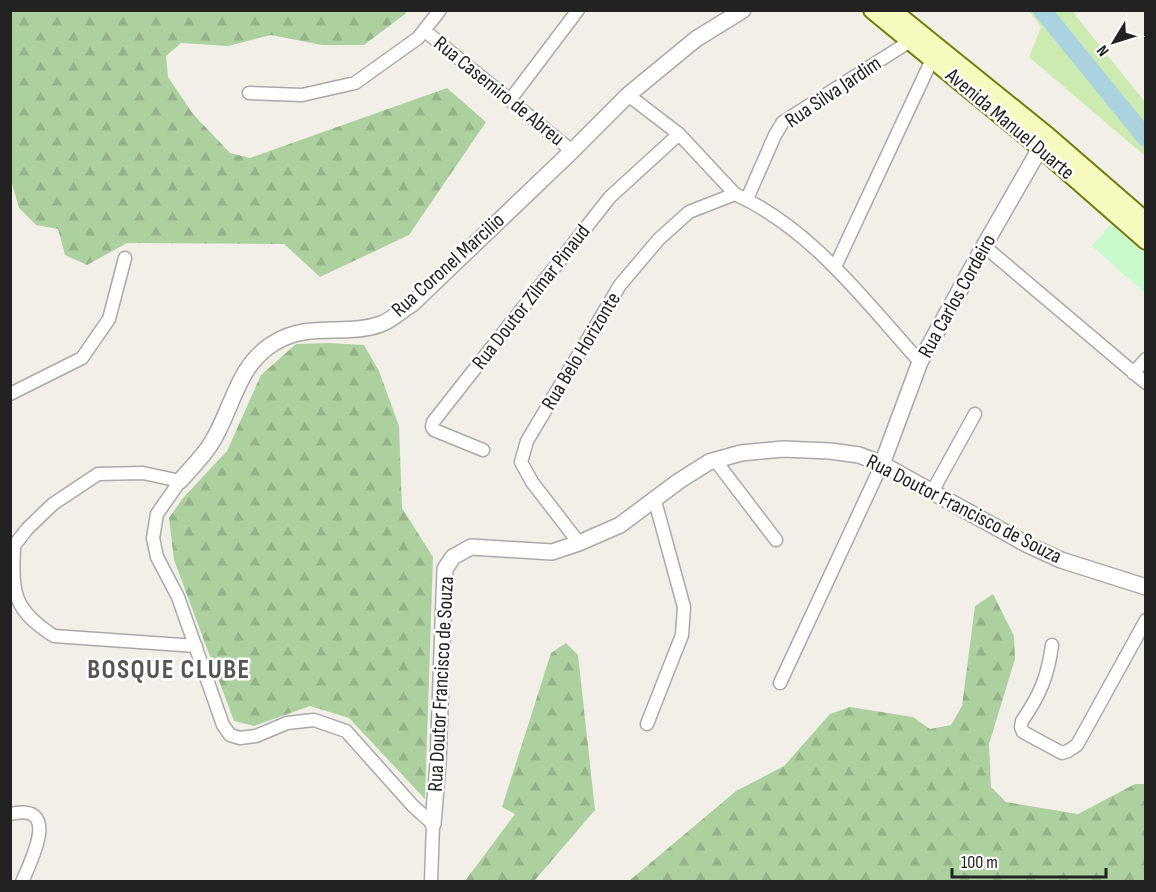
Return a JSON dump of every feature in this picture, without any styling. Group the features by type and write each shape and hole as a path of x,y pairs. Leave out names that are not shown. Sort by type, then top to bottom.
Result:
{"main road":[{"name":"Avenida Manuel Duarte","path":"872,10 916,37 1044,142 1146,221"},
{"name":"Avenida Manuel Duarte","path":"892,10 916,37"},
{"name":"Avenida Manuel Duarte","path":"1044,142 1146,241"}],"street":[{"path":"249,93 302,95 355,83 418,38 440,10"},
{"path":"510,100 578,10"},
{"name":"Rua Coronel Marcilio","path":"433,824 413,806 346,731 314,720 287,723 256,736 240,738 230,735 223,725 177,597 157,557 153,538 158,514 180,481 212,443 241,380 256,355 276,342 307,330 348,330 381,324 412,304 628,95 696,39 743,10"},
{"name":"Rua Casemiro de Abreu","path":"425,31 572,151"},
{"name":"Rua Silva Jardim","path":"747,199 783,122 916,37"},
{"path":"836,267 935,52"},
{"path":"628,95 679,134 735,194 747,199 792,229 836,267 920,362"},
{"name":"Rua Doutor Zilmar Pinaud","path":"483,450 434,430 433,422 610,197 679,134"},
{"name":"Rua Carlos Cordeiro","path":"882,464 920,362 1044,142"},
{"name":"Rua Belo Horizonte","path":"579,543 532,482 521,462 527,441 620,285 659,239 688,212 735,194"},
{"path":"984,246 1146,383"},
{"path":"10,394 82,358 109,320 125,258"},
{"path":"1133,373 1146,359"},
{"path":"932,492 975,414"},
{"name":"Rua Doutor Francisco de Souza","path":"430,882 438,764 445,569 453,557 471,547 552,552 620,525 679,481 709,462 741,453 783,449 849,454 882,464 1028,545 1061,560 1146,587"},
{"path":"715,460 776,540"},
{"path":"780,683 882,464"},
{"path":"180,481 143,473 98,474 52,504 27,529 12,549 13,573 20,606 34,623 54,636 196,646"},
{"path":"647,723 682,635 684,607 655,501"},
{"path":"1052,645 1049,666 1041,691 1022,721 1021,727 1023,732 1062,753 1077,745 1146,620"},
{"path":"10,814 30,813 36,816 40,823 37,844 22,882"}],"green space":[{"path":"11,10 407,11 364,45 322,45 271,35 228,46 181,43 166,56 168,77 193,114 230,153 250,158 447,88 486,122 409,235 320,277 284,244 127,243 87,265 65,255 58,229 36,225 19,208 11,180"},
{"path":"1029,11 1072,11 1145,102 1145,156 1029,57 1041,27"},
{"path":"1111,224 1145,254 1145,293 1092,246"},
{"path":"296,344 364,345 379,371 399,426 402,508 433,557 425,799 349,718 310,706 254,726 234,721 174,560 169,518 183,498 227,451 261,375"},
{"path":"993,594 1014,636 1015,659 989,744 991,787 1006,802 1078,814 1135,784 1145,784 1145,881 629,881 736,791 784,766 830,714 850,707 913,717 930,729 951,725 962,706 975,606"},
{"path":"566,643 578,655 595,810 535,880 539,881 465,881 515,814 502,807 551,653"}],"waterway":[{"path":"1042,10 1146,138"}],"district":[{"name":"BOSQUE CLUBE","path":"169,670"}]}
